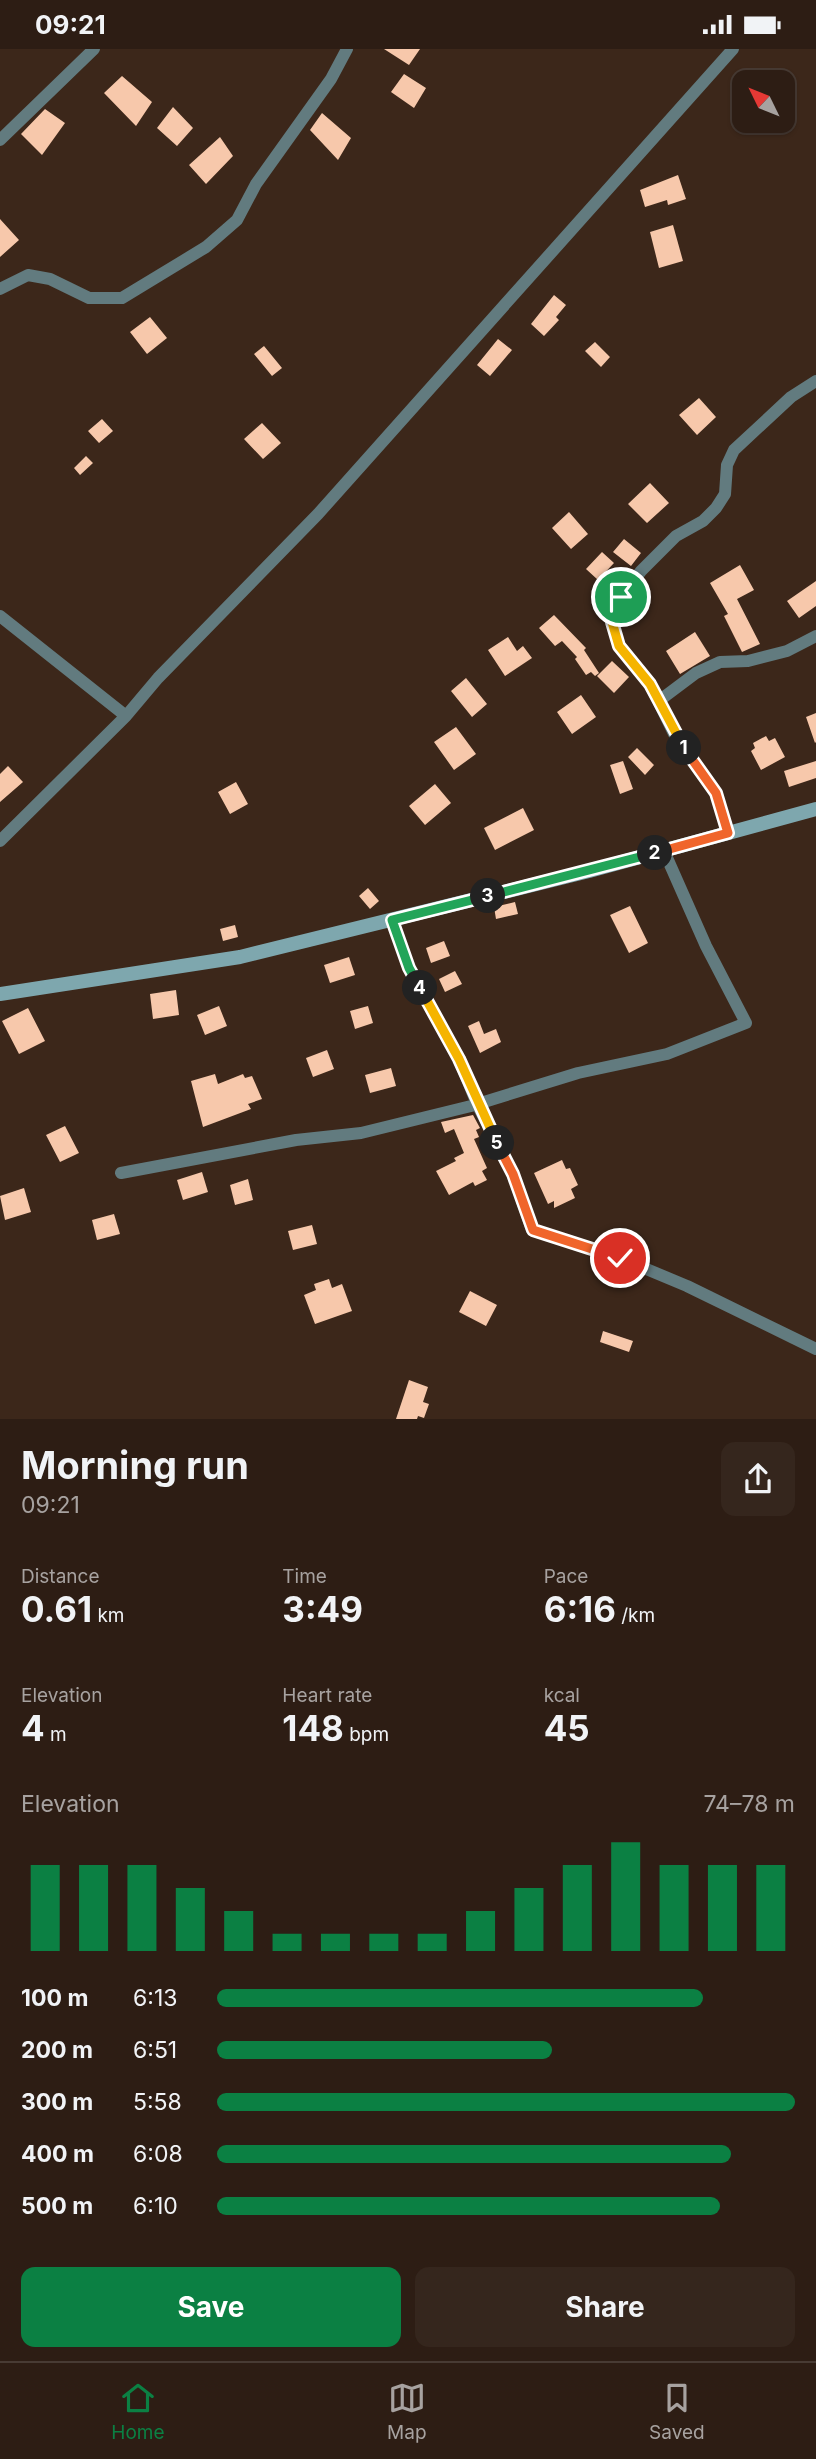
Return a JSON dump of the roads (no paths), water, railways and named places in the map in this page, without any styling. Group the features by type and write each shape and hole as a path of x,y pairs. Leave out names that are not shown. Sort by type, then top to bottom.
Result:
{"main road":[{"path":"0,994 240,957 816,810"}],"street":[{"path":"0,140 93,49"},
{"path":"0,289 28,275 50,279 89,298 122,298 206,247 237,219 256,184 331,79 347,49"},
{"path":"0,841 126,716 158,678 318,514 733,49"},
{"path":"728,833 716,793 676,738 660,700 619,646 612,622 621,597 641,571 676,536 703,521 716,508 725,494 727,465 734,450 791,397 816,381"},
{"path":"0,616 126,716"},
{"path":"660,700 696,673 720,662 748,661 787,651 816,636"},
{"path":"121,1173 296,1140 361,1133 477,1104 578,1073 667,1054 746,1023 706,946 663,851"},
{"path":"392,920 409,968 459,1059 477,1104 513,1174 533,1230 642,1268 816,1349"}]}
